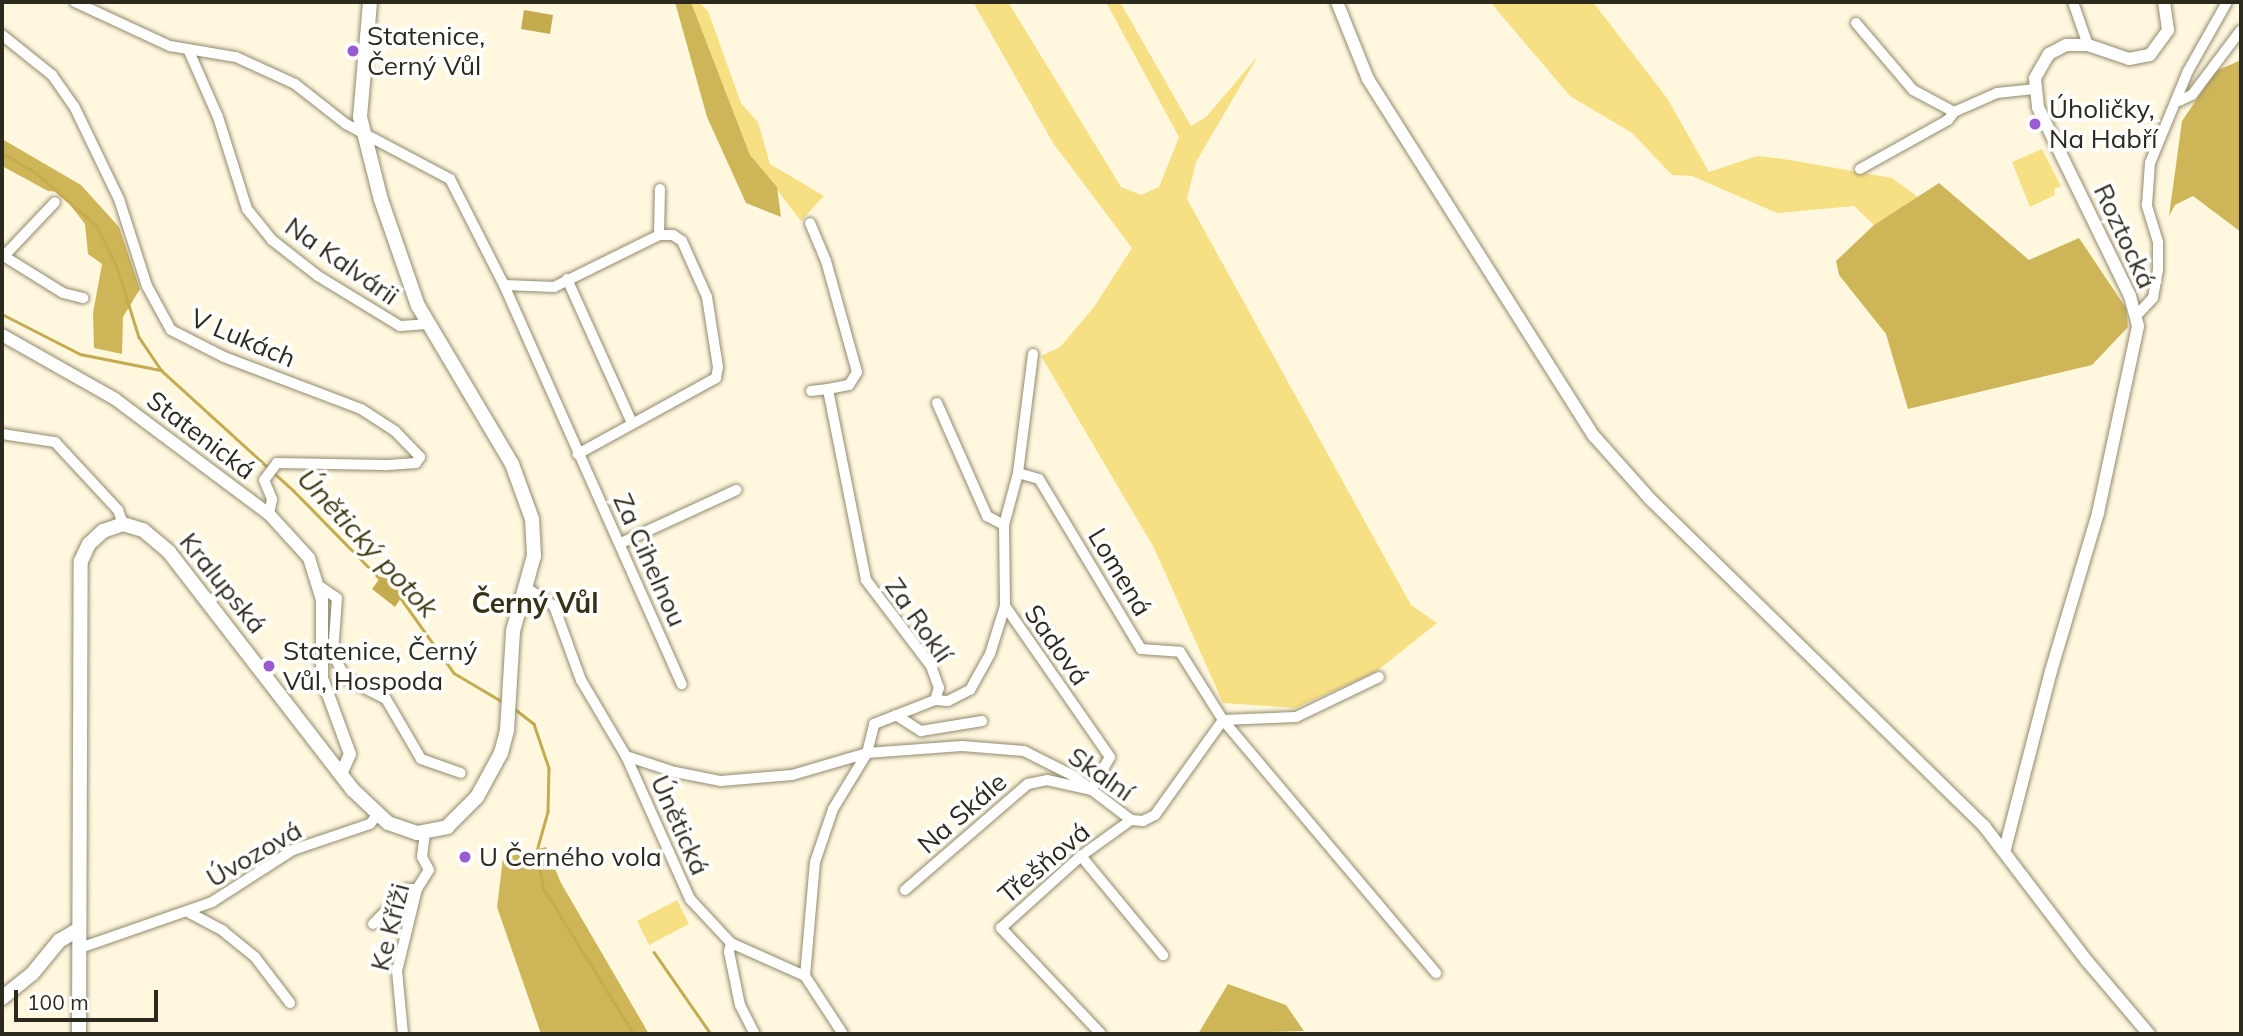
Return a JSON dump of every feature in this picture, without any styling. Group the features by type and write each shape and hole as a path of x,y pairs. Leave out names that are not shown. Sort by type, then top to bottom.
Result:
{"main road":[{"path":"370,2 362,57 362,132 410,285 427,324 512,464 526,498 534,536 528,589 513,631 507,730 496,764 478,797 453,822 425,833"},
{"path":"79,1034 81,561 89,544 103,531 122,524"},
{"name":"Kralupská","path":"122,524 143,530 169,552 341,774 377,815 404,830 425,833"},
{"path":"2,998 32,974 59,941 79,929"}],"street":[{"name":"Za Cihelnou","path":"75,2 170,46 236,57 295,83 362,132 450,178 504,285 682,684"},
{"path":"1337,2 1367,79 1594,436 1652,501 2005,849 2087,961 2149,1034"},
{"path":"2073,2 2088,45"},
{"path":"1860,169 1948,120 1954,112 1997,93 2034,89 2037,69 2049,54 2066,46 2088,45 2129,59 2150,55 2162,44 2168,30 2164,2"},
{"path":"2136,316 2153,298 2158,270 2158,242 2147,205 2150,163 2179,101 2188,71 2227,2"},
{"path":"1856,23 1913,90 1954,112"},
{"path":"2179,101 2192,95 2241,30"},
{"name":"V Lukách","path":"2,35 52,75 74,106 122,206 147,286 171,330 224,356 361,409 395,431 419,457 416,463 385,465 277,463 264,481 272,499 269,514"},
{"name":"Na Kalvárii","path":"188,49 214,106 247,209 272,240 318,276 400,326 427,324"},
{"name":"Roztocká","path":"2005,849 2051,671 2098,513 2133,366 2136,316 2038,107 2034,89"},
{"path":"659,235 660,189"},
{"path":"54,202 3,255 63,293 83,298"},
{"path":"810,223 827,261 857,372 849,385 811,391"},
{"path":"504,285 554,287 659,235 673,235 682,241 706,297 718,367 716,378 631,421 578,454"},
{"path":"567,279 631,421"},
{"name":"Statenická","path":"2,335 115,399 269,514 309,558 321,587 322,678 350,754 341,774"},
{"path":"937,403 987,516 1004,525 1018,473 1033,354"},
{"name":"Za Roklí","path":"828,389 866,580 931,666 939,688 935,700 874,724 867,753"},
{"path":"2,434 55,442 118,510 122,524"},
{"name":"Lomená","path":"1018,473 1039,479 1141,649 1180,652 1223,720"},
{"path":"621,543 736,490"},
{"name":"Sadová","path":"1004,525 1005,606 1110,757 1091,790"},
{"path":"321,587 337,598 332,642 345,678 386,699 421,759 461,773"},
{"name":"Únětická","path":"528,589 554,606 581,680 626,756 690,899 731,943 805,976"},
{"path":"935,700 948,701 970,690 990,654 1005,606"},
{"path":"1223,720 1296,717 1379,677"},
{"path":"896,715 921,731 982,721"},
{"path":"1223,720 1436,973"},
{"name":"Skalní","path":"626,756 675,772 721,781 792,775 867,753 962,746 1024,751 1072,775 1131,820 1155,815 1223,720"},
{"path":"843,1034 805,976 815,862 834,809 867,753"},
{"name":"Na Skále","path":"905,890 1028,784 1047,780 1091,790"},
{"name":"Úvozová","path":"80,953 212,902 293,850 370,824 377,815"},
{"name":"Třešňová","path":"1101,1034 1001,928 1081,856 1131,820"},
{"name":"Ke Kříži","path":"402,1034 397,971 417,889 429,870 422,857 425,833"},
{"path":"1081,856 1163,955"},
{"path":"373,925 407,889 417,889"},
{"name":"Úvozová","path":"188,912 223,931 255,957 290,1003"},
{"path":"731,943 729,952 740,1005 755,1034"}],"shaded area":[{"path":"675,2 691,2 750,155 777,187 781,217 746,203 707,117"},
{"path":"691,2 699,2 708,11 741,103 758,122 770,164 824,196 801,221 750,155"},
{"path":"973,2 1008,2 1121,187 1141,195 1159,187 1179,137 1106,2 1120,2 1191,126 1206,117 1258,56 1196,162 1187,199 1411,605 1437,623 1377,671 1296,708 1223,703 1154,548 1041,356 1060,347 1094,307 1132,248 1053,143"},
{"path":"1490,2 1593,2 1667,98 1709,172 1757,156 1784,159 1892,178 1918,197 1874,225 1854,206 1777,213 1692,176 1672,175 1632,133 1570,96"},
{"path":"524,10 553,15 550,34 521,29"},
{"path":"2241,60 2241,232 2193,196 2175,205 2169,216 2182,121 2216,71"},
{"path":"2,139 81,185 119,227 140,289 123,317 122,354 94,348 93,313 102,264 88,254 85,224 60,192 48,191 2,166"},
{"path":"2042,149 2061,186 2054,189 2055,195 2030,207 2012,162"},
{"path":"1939,183 2029,260 2079,238 2126,308 2128,327 2092,365 1908,409 1886,334 1839,275 1836,261 1874,225"},
{"path":"383,574 405,592 395,607 372,589"},
{"path":"546,847 561,883 649,1034 541,1034 497,907 503,858"},
{"path":"677,900 689,924 649,945 637,921"},
{"path":"1228,984 1286,1005 1304,1031 1198,1034"}],"waterway":[{"name":"Únětický potok","path":"2,153 35,172 97,226 117,267 139,337 161,370 294,491 382,581"},
{"path":"2,314 80,354 161,370"},
{"name":"Únětický potok","path":"400,597 454,673 503,702"},
{"name":"Únětický potok","path":"515,709 534,724 549,768 548,812 537,851 544,889 634,1034"},
{"path":"654,952 711,1034"}],"place":[{"name":"Statenice, Černý Vůl","path":"353,51"},
{"name":"Úholičky, Na Habří","path":"2035,124"},
{"name":"Statenice, Černý Vůl, Hospoda","path":"269,666"},
{"name":"U Černého vola","path":"465,857"}],"district":[{"name":"Černý Vůl","path":"535,603"}]}
